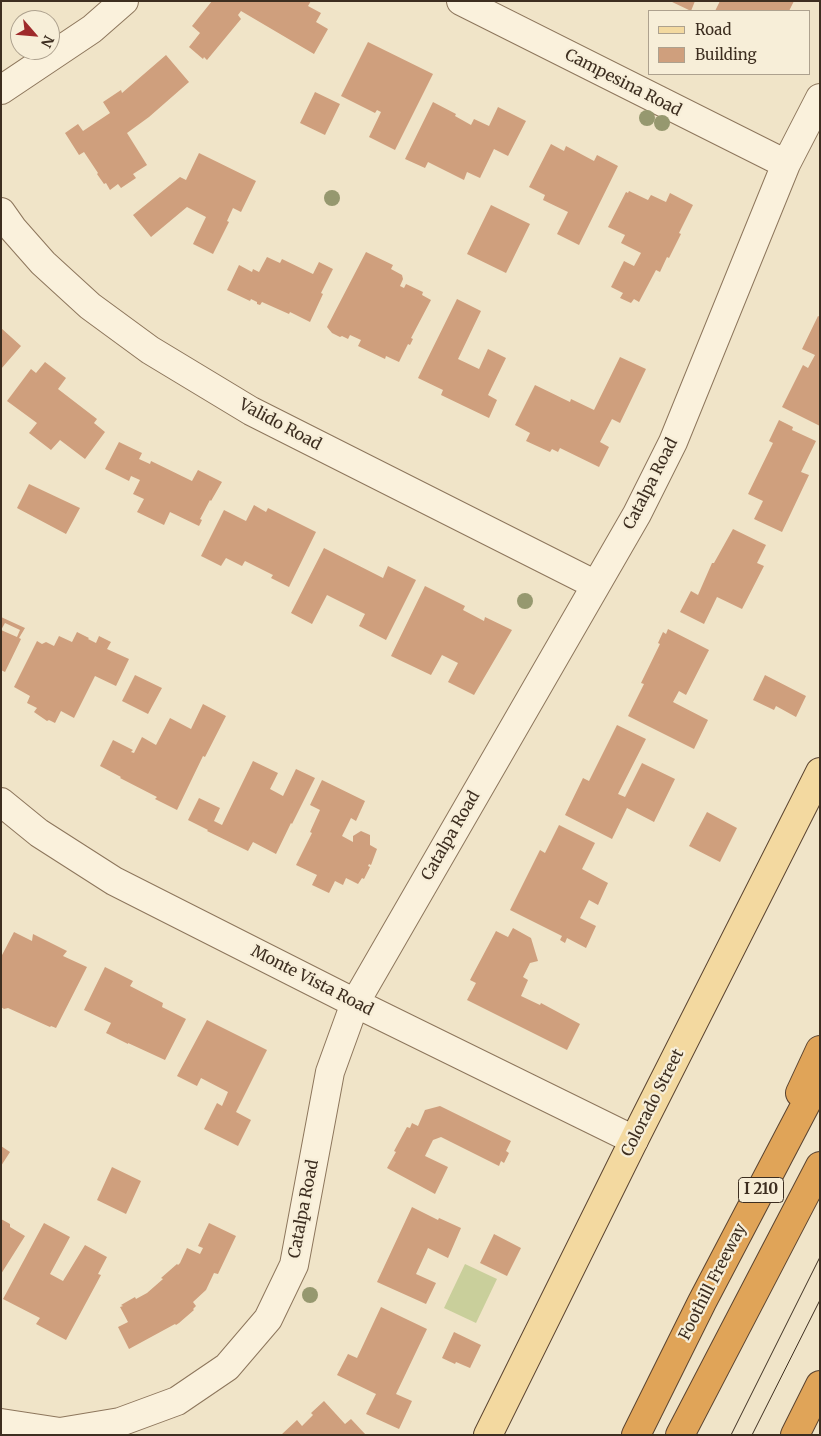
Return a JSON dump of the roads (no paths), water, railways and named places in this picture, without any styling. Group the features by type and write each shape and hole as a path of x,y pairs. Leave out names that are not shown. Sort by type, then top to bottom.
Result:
{"highway":[{"path":"702,1302 820,1050"},
{"name":"Foothill Freeway","path":"636,1435 702,1302 820,1077"},
{"path":"680,1435 820,1166"},
{"path":"795,1435 820,1385"}],"main road":[{"name":"Colorado Street","path":"488,1435 634,1140 820,772"}],"street":[{"path":"1,90 92,30 124,1"},
{"name":"Campesina Road","path":"460,1 786,164"},
{"name":"Catalpa Road","path":"1,1423 60,1432 120,1422 177,1401 227,1367 268,1319 294,1265 330,1072 355,1003 637,514 673,442 786,164 820,98"},
{"name":"Valido Road","path":"1,212 13,229 43,263 90,306 150,350 251,411 596,585"},
{"name":"Monte Vista Road","path":"1,802 39,833 114,881 355,1003 634,1140"}],"tram line":[{"path":"731,1435 820,1257"},
{"path":"752,1435 820,1300"}]}
